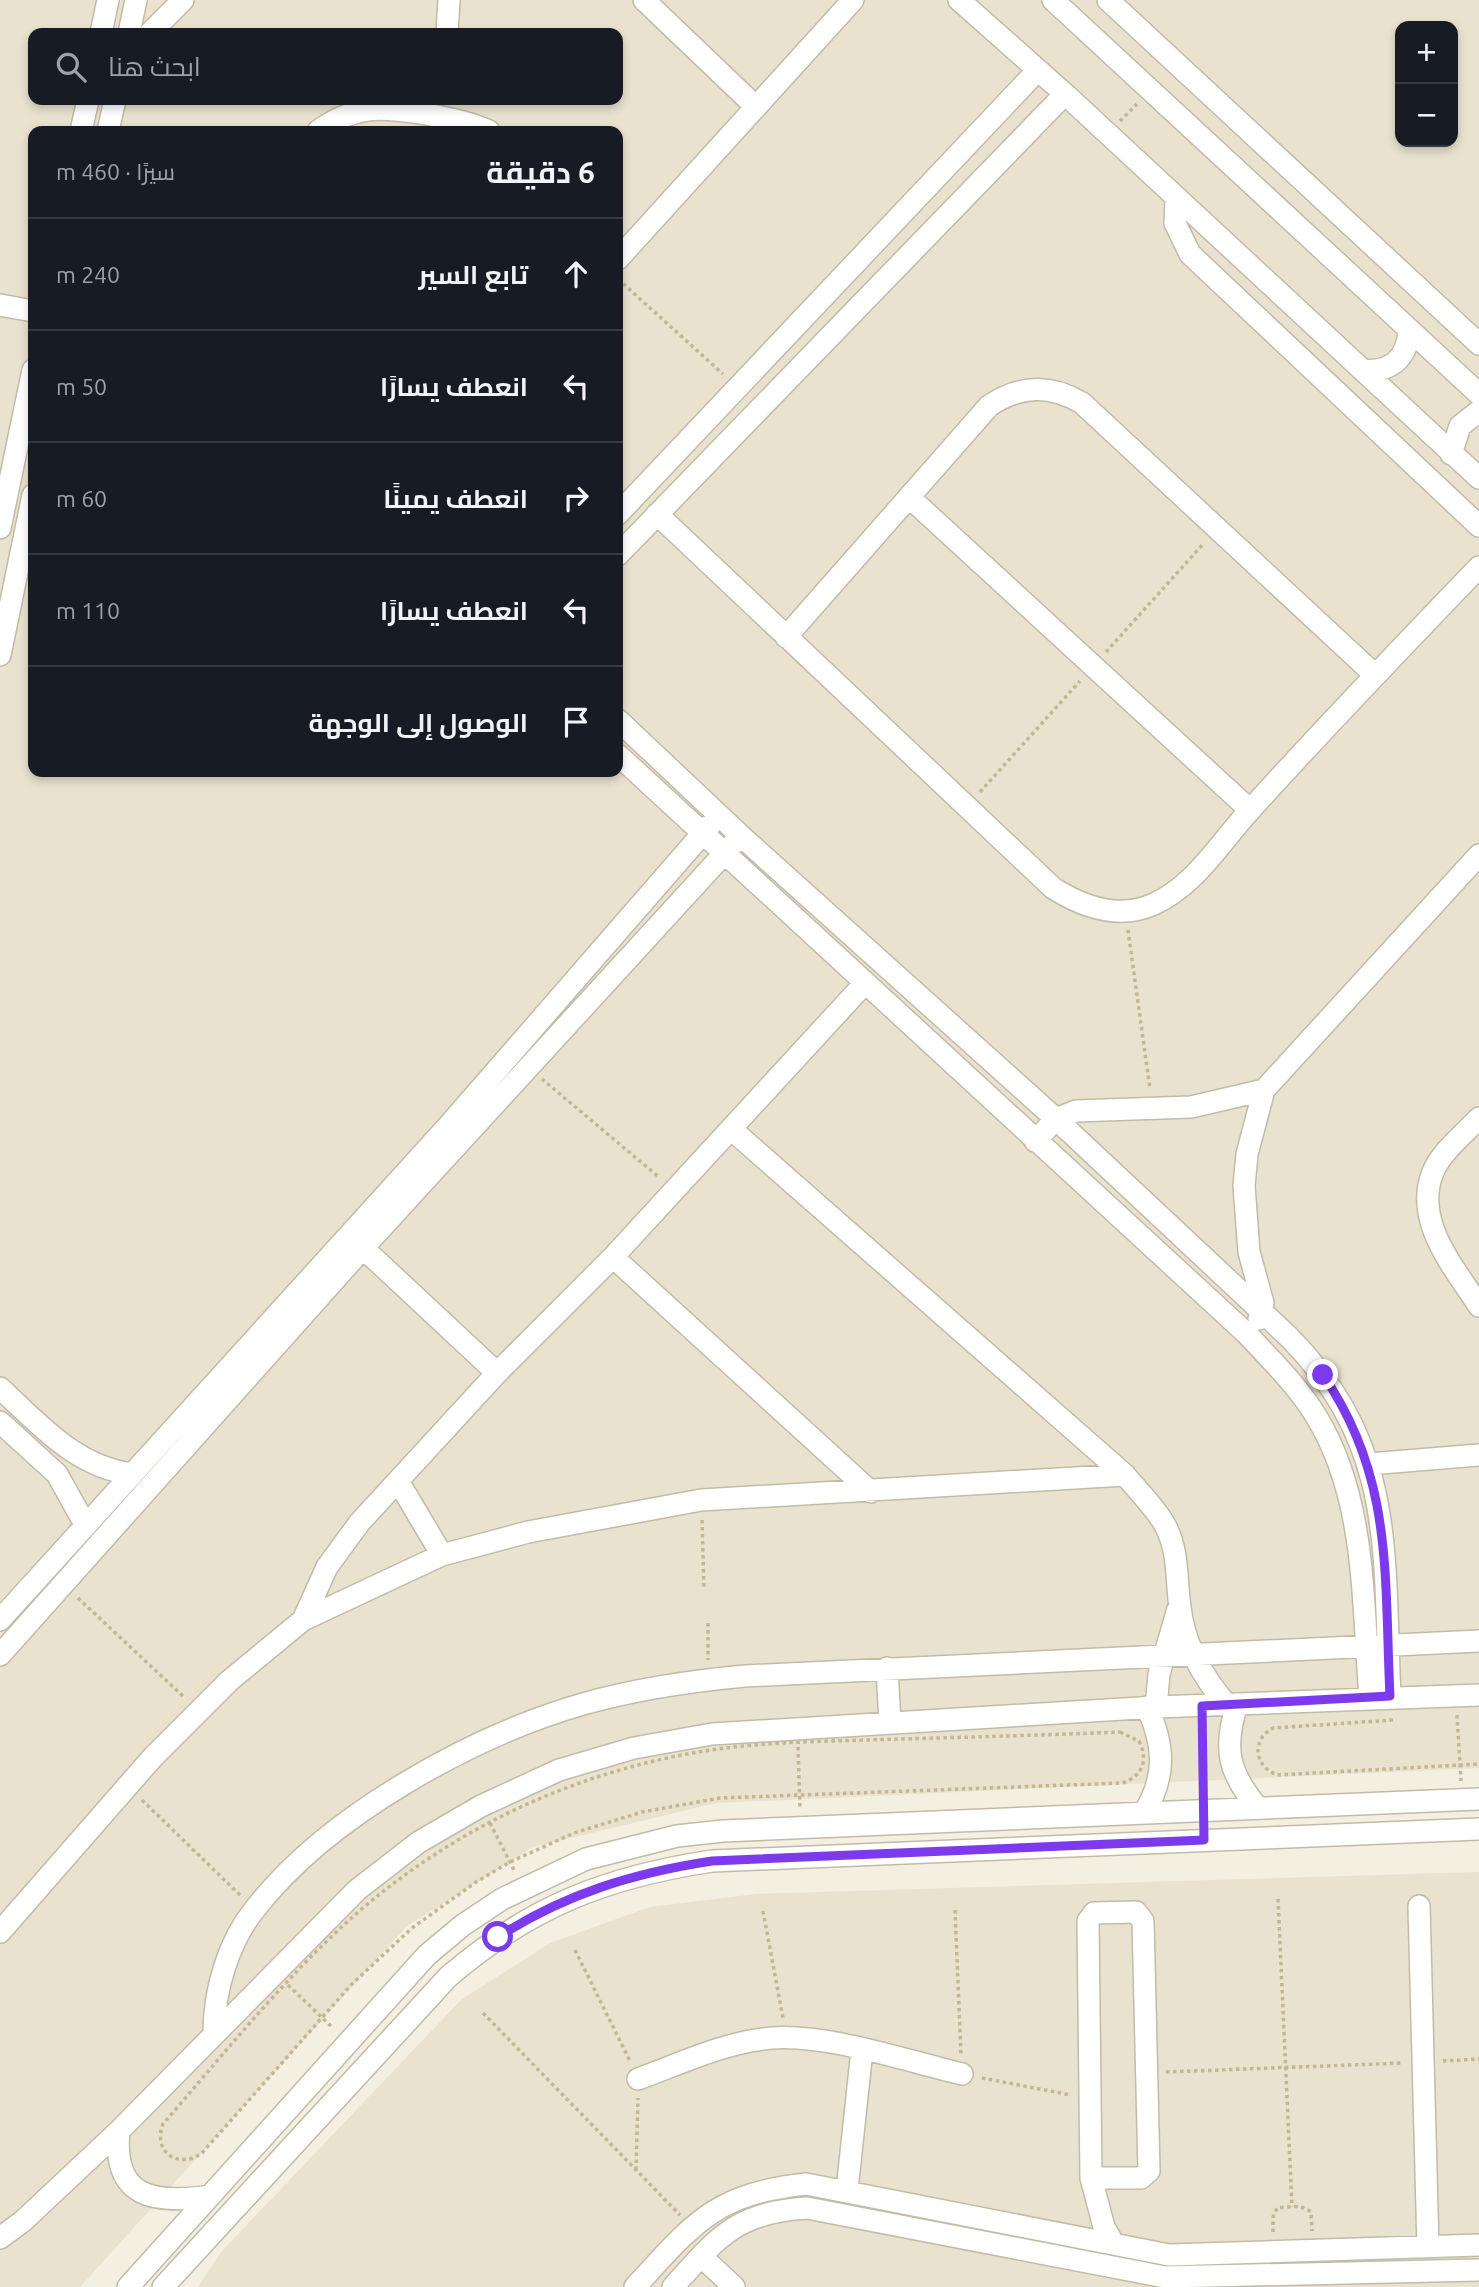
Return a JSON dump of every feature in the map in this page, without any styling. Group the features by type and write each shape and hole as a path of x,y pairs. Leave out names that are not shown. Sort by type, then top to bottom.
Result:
{"street":[{"path":"102,28 108,0"},
{"path":"130,28 136,0"},
{"path":"155,28 183,0"},
{"path":"447,28 449,0"},
{"path":"643,0 756,107"},
{"path":"623,246 756,107 853,0"},
{"path":"959,0 1065,94 1176,200 1479,478"},
{"path":"1054,0 1479,394"},
{"path":"1108,0 1479,344"},
{"path":"623,509 1038,70"},
{"path":"623,546 1065,94"},
{"path":"82,126 87,105"},
{"path":"109,126 114,105"},
{"path":"326,126 340,117 366,109 385,107 443,108 479,126"},
{"path":"962,150 990,172"},
{"path":"1265,197 1290,170"},
{"path":"1176,200 1175,223 1190,254 1479,526"},
{"path":"0,305 28,310"},
{"path":"1362,370 1374,371 1396,363 1404,354 1409,331"},
{"path":"786,636 989,406 1003,397 1035,388 1068,395 1082,403 1375,675"},
{"path":"0,528 28,394"},
{"path":"1451,454 1460,426 1479,411"},
{"path":"909,497 1250,810"},
{"path":"657,514 1053,888 1087,906 1126,911 1151,905 1174,894 1193,877 1250,810 1479,567"},
{"path":"0,655 28,521"},
{"path":"623,725 719,816 1056,1119 1290,1338 1323,1375 1349,1416 1369,1464 1380,1515 1387,1644 1380,1696"},
{"path":"623,760 1247,1334 1301,1394 1316,1417 1340,1466 1354,1520 1366,1645 1380,1696"},
{"path":"0,1620 449,1125 719,816"},
{"path":"0,1655 363,1248 741,836"},
{"path":"1247,1334 1261,1312 1261,1293 1249,1252 1244,1186 1247,1154 1264,1090 1479,855"},
{"path":"303,1620 313,1592 343,1544 398,1481 498,1373 675,1191 865,983"},
{"path":"1035,1141 1056,1119 1087,1109 1153,1110 1191,1107 1264,1090"},
{"path":"1479,1118 1433,1170 1426,1197 1431,1225 1442,1249 1479,1306"},
{"path":"732,1129 1125,1475 1166,1526 1175,1553 1179,1604 1193,1655 1231,1704 1229,1760 1240,1787 1258,1808"},
{"path":"363,1248 498,1373"},
{"path":"613,1257 871,1492"},
{"path":"0,1388 47,1431 92,1464 132,1474"},
{"path":"0,1422 57,1474 86,1525"},
{"path":"30,1448 47,1431"},
{"path":"1369,1464 1479,1455"},
{"path":"0,1932 127,1787 229,1681 303,1620 442,1555 528,1532 701,1500 1125,1475"},
{"path":"398,1481 442,1555"},
{"path":"1144,1813 1157,1791 1160,1778 1160,1742 1151,1707 1179,1604"},
{"path":"214,2033 214,2016 224,1971 254,1909 317,1848 351,1820 463,1751 502,1733 583,1704 655,1687 708,1679 887,1668 1479,1641"},
{"path":"887,1668 890,1723"},
{"path":"0,2238 23,2221 119,2131 357,1890 419,1842 481,1805 559,1770 634,1748 712,1734 1380,1696 1456,1706 1479,1695"},
{"path":"128,2287 427,1955 463,1925 523,1888 586,1859 631,1845 688,1835 1471,1799"},
{"path":"163,2287 448,1977 525,1920 591,1888 631,1876 712,1861 1479,1829"},
{"path":"1419,1906 1428,2247"},
{"path":"1091,2178 1141,2178 1148,2174 1142,1917 1136,1912 1094,1913 1088,1921 1091,2178 1104,2227 1113,2243"},
{"path":"638,2079 742,2042 787,2038 862,2050 962,2074"},
{"path":"847,2190 862,2050"},
{"path":"119,2131 117,2157 127,2181 148,2197 174,2201 210,2196"},
{"path":"635,2287 691,2227 725,2203 764,2189 806,2184 1169,2255 1479,2245"},
{"path":"673,2287 714,2240 738,2224 782,2210 807,2208 1163,2282 1371,2279 1479,2270"},
{"path":"919,2231 925,2208"},
{"path":"701,2256 734,2287"}],"path":[{"path":"1107,135 1150,90"},
{"path":"623,284 738,387"},
{"path":"1126,911 1153,1110"},
{"path":"529,1068 675,1191"},
{"path":"701,1500 704,1590"},
{"path":"62,1584 199,1711"},
{"path":"708,1623 708,1679"},
{"path":"1202,1706 1203,1811"},
{"path":"1443,1718 1456,1706"},
{"path":"1456,1706 1460,1765 1471,1799"},
{"path":"1403,1720 1273,1728 1261,1738 1257,1754 1264,1768 1277,1775 1479,1764"},
{"path":"797,1728 801,1828"},
{"path":"127,1787 254,1909"},
{"path":"481,1805 523,1888"},
{"path":"1278,1899 1292,2207"},
{"path":"956,1910 962,2074 1090,2099"},
{"path":"763,1911 787,2038"},
{"path":"575,1950 638,2079 636,2170"},
{"path":"274,1972 348,2043"},
{"path":"484,2013 691,2227"},
{"path":"1146,2073 1479,2059"},
{"path":"1273,2252 1274,2212 1277,2208 1292,2207 1304,2207 1311,2213 1312,2250"}],"shaded area":[{"path":"0,0 1479,0 1479,1768 716,1803 533,1847 407,1926 80,2287 0,2287"},
{"path":"1479,1872 1479,2287 198,2287 221,2252 461,2000 550,1943 650,1907 756,1894"}],"route":[{"path":"498,1937 553,1905 591,1888 671,1867 712,1861 1204,1840 1202,1706 1390,1696 1382,1542 1376,1489 1360,1439 1337,1395 1323,1375"}]}
